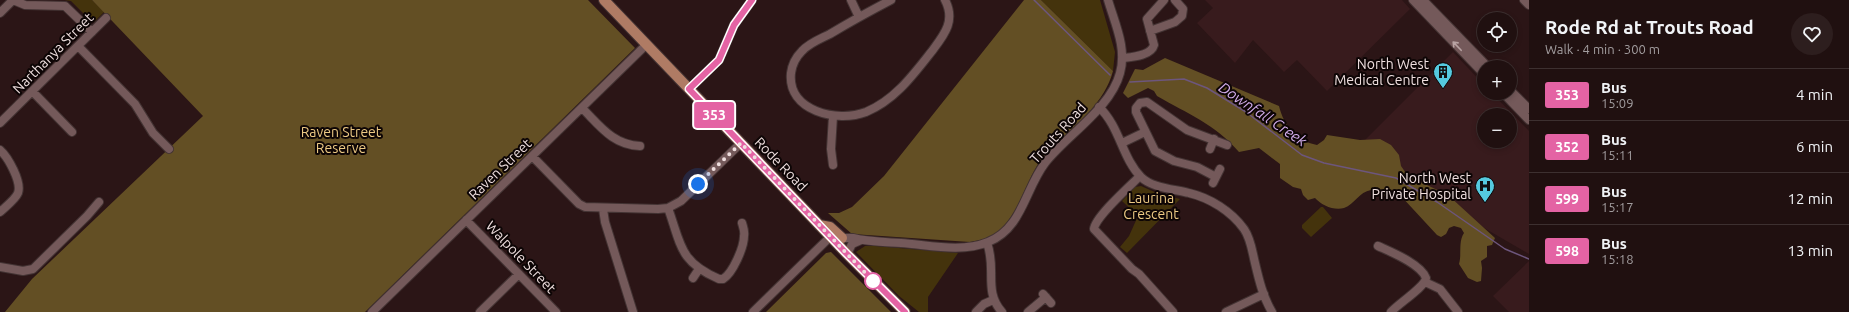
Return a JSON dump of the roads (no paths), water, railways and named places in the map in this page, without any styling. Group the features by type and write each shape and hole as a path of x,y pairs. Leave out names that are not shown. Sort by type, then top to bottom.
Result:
{"main road":[{"name":"Rode Road","path":"604,0 819,224 830,226 836,239"},
{"path":"836,239 847,254 905,312"}],"street":[{"path":"0,13 13,0 25,5 65,6 92,32"},
{"path":"689,89 719,60 734,25 752,0"},
{"path":"851,0 859,17"},
{"path":"891,0 805,48 793,65 791,81 798,97 810,108 833,116 857,115 871,110 887,100 904,85 947,30 950,15 945,0"},
{"name":"Trouts Road","path":"836,239 962,247 987,243 999,236 1012,224 1045,163 1099,107 1117,82 1123,58 1121,44 1108,0"},
{"path":"1123,58 1136,56 1152,50 1154,45 1147,19 1164,0"},
{"path":"1150,32 1175,22 1182,16 1184,13 1183,9 1175,0"},
{"path":"1413,0 1477,67"},
{"path":"1423,0 1481,60"},
{"path":"1524,0 1529,5"},
{"name":"Narthanya Street","path":"0,123 106,18"},
{"name":"Raven Street","path":"372,312 647,44"},
{"path":"78,46 135,104 153,133 169,149"},
{"path":"32,91 72,132"},
{"path":"1517,97 1529,109"},
{"path":"1510,100 1529,120"},
{"path":"1220,168 1214,180 1197,167 1174,161 1158,153 1153,148 1145,132 1136,110 1138,105 1144,102 1151,105 1187,130 1227,145"},
{"path":"1099,107 1110,119 1140,176 1156,185 1203,197 1216,204 1232,216 1244,229 1250,240 1264,294 1272,312"},
{"path":"582,108 615,140 624,144 640,146"},
{"path":"833,116 831,149 833,165"},
{"path":"1122,143 1145,132"},
{"path":"1210,149 1214,139"},
{"path":"532,156 579,204 589,208 603,209 658,209 668,208 684,198 741,143"},
{"path":"0,150 10,163 18,188 16,195 0,212"},
{"path":"1140,176 1110,206 1095,224 1094,229 1173,312"},
{"path":"0,267 23,271 33,269 100,202"},
{"path":"668,208 684,254 690,262 699,269 719,279 723,279 727,276 742,249 745,235 742,223"},
{"path":"603,209 605,222 633,312"},
{"name":"Walpole Street","path":"466,220 556,312"},
{"path":"753,312 836,239"},
{"path":"847,254 852,244 861,240"},
{"path":"987,243 992,258 993,300 998,311"},
{"path":"1378,246 1399,256 1420,270 1425,276 1426,282 1422,287 1401,302 1392,312"},
{"path":"693,278 699,269"},
{"path":"480,312 519,274"},
{"path":"1426,282 1440,289 1458,312"},
{"path":"1226,312 1264,294"},
{"path":"1028,312 1047,298"},
{"path":"976,312 984,304 993,300"}],"waterway":[{"name":"Downfall Creek","path":"1034,0 1110,75"},
{"name":"Downfall Creek","path":"1130,82 1184,79 1207,88 1246,112 1302,155 1324,163 1396,178 1437,202 1505,249 1529,259"}],"place":[{"name":"North West Medical Centre","path":"1443,89"},
{"name":"North West Private Hospital","path":"1485,203"}],"park label":[{"name":"Raven Street Reserve","path":"341,140"},
{"name":"Laurina Crescent","path":"1151,206"}]}
